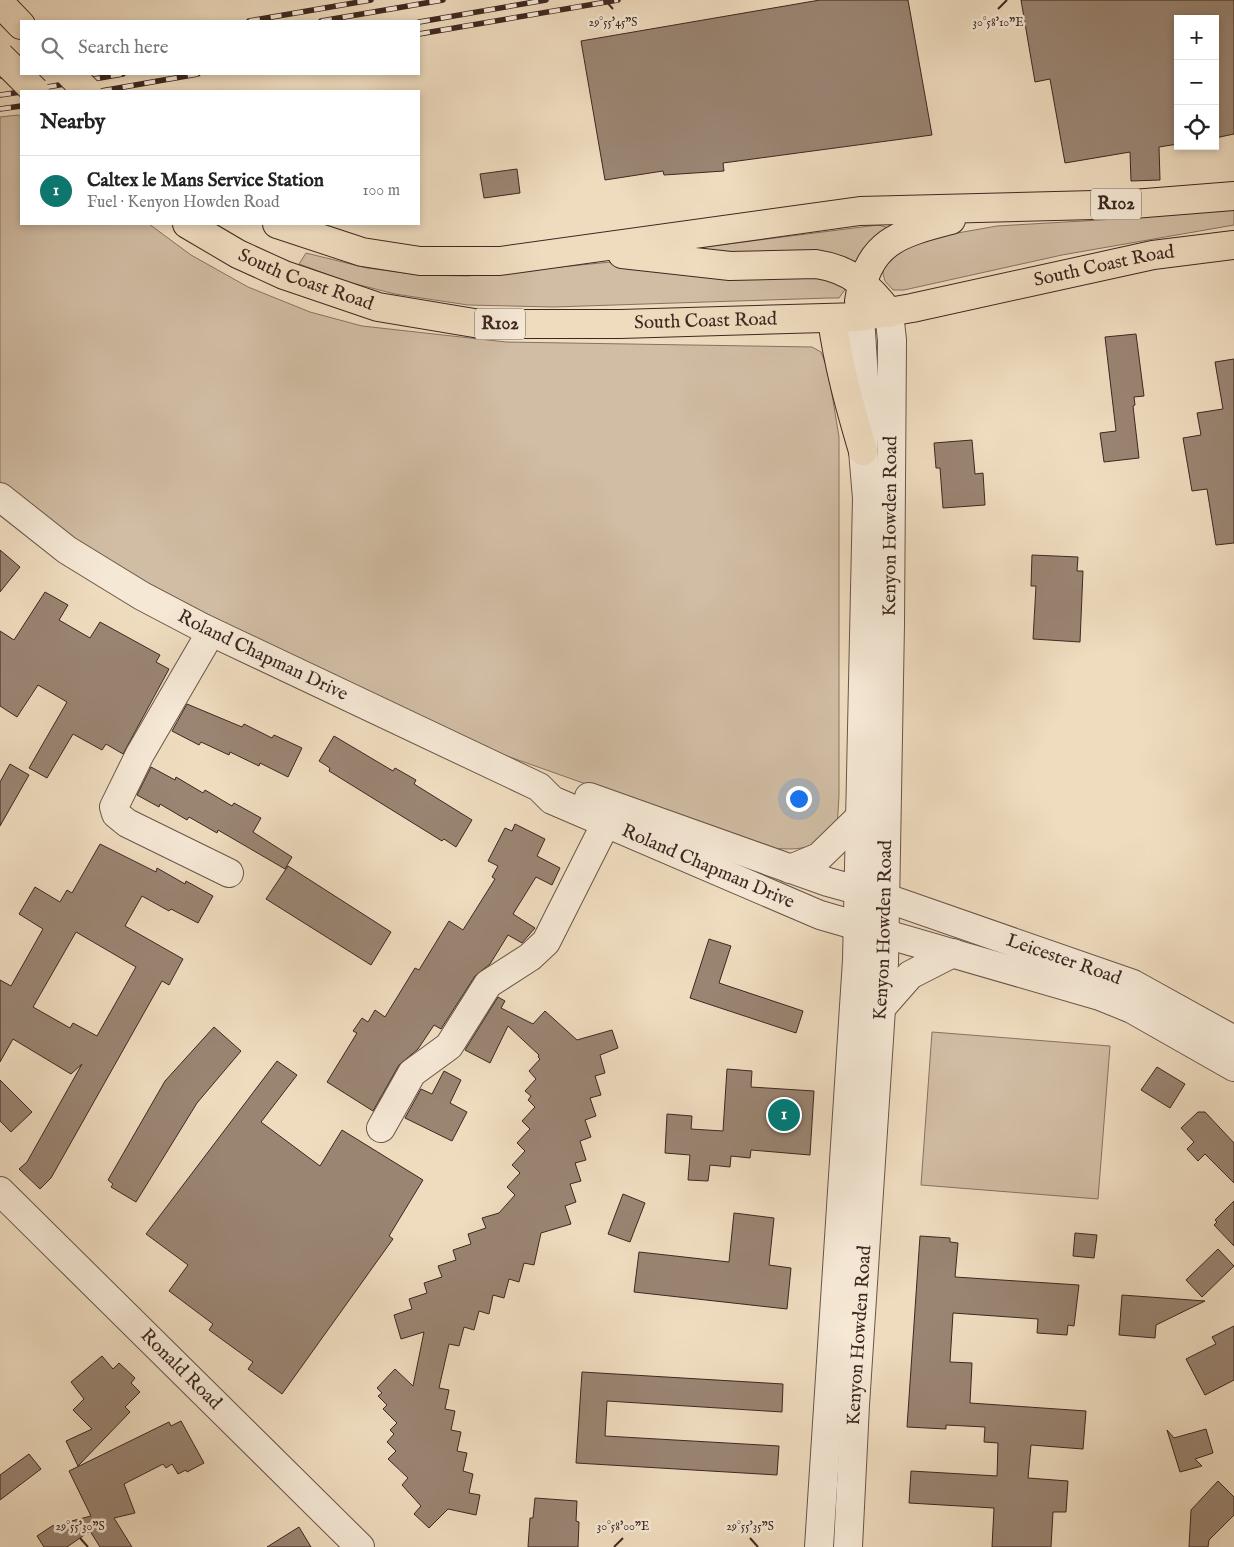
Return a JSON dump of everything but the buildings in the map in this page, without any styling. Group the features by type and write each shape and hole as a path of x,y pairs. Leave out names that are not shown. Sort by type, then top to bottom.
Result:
{"highway":[{"path":"0,3 20,24"},
{"path":"0,56 34,90"},
{"path":"71,75 86,90"},
{"name":"R102","path":"280,225 362,252 420,261 500,261 860,211 1133,204 1234,196"},
{"path":"860,317 862,282 875,258 887,243 899,235 917,228 997,208"},
{"name":"South Coast Road","path":"190,225 238,254 293,278 378,306 480,324 860,317 1153,255 1234,244"},
{"path":"591,249 730,266 816,264 839,270 862,282 878,297 889,312"},
{"path":"832,319 835,346 849,406 863,451"}],"street":[{"name":"Kenyon Howden Road","path":"819,1547 865,1261 881,1008 886,898 892,441 892,340 889,312"},
{"name":"Kenyon Howden Road","path":"848,1547 838,1259 859,890 867,498 863,451 866,409 860,317"},
{"name":"Roland Chapman Drive","path":"0,497 67,550 142,596 211,632 539,787 552,800 820,916 885,933"},
{"path":"211,632 140,754 116,800 114,808 116,814 127,822 229,873"},
{"name":"Roland Chapman Drive","path":"539,787 557,786 790,869 886,898"},
{"path":"790,869 819,857 859,818"},
{"path":"381,1128 412,1073 449,1046 488,984 530,957 546,942 606,823"},
{"name":"Leicester Road","path":"886,898 1132,984 1234,1040"},
{"name":"Leicester Road","path":"885,933 1100,996 1132,1008 1234,1067"},
{"path":"881,1008 910,974 953,953"},
{"name":"Ronald Road","path":"0,1191 360,1547"},
{"path":"838,1259 865,1261"}],"shaded area":[{"path":"20,116 20,225 150,225 191,255 248,287 310,312 362,326 506,342 812,347 821,352 828,370 839,437 839,796 837,828 819,841 797,849 767,848 504,755 272,648 129,573 55,527 0,483 0,117"},
{"path":"1234,209 1234,225 1062,255 904,290 893,290 885,281 883,274 884,265 890,257 918,240 997,226 1117,219"},
{"path":"878,225 886,227 886,231 856,266 680,250"},
{"path":"306,253 367,268 421,275 467,276 611,262 824,275 846,288 839,298 553,307 468,305 395,294 348,282 299,264"},
{"path":"932,1032 1110,1046 1098,1199 921,1185"}],"railway":[{"path":"255,20 371,0"},
{"path":"327,20 443,0"},
{"path":"420,22 546,0"},
{"path":"420,34 618,0"},
{"path":"0,64 20,61"},
{"path":"0,76 20,73"},
{"path":"30,90 117,75"},
{"path":"107,90 192,75"},
{"path":"0,95 20,92"},
{"path":"0,109 20,106"}],"place":[{"name":"Caltex le Mans Service Station","path":"784,1115"}]}
